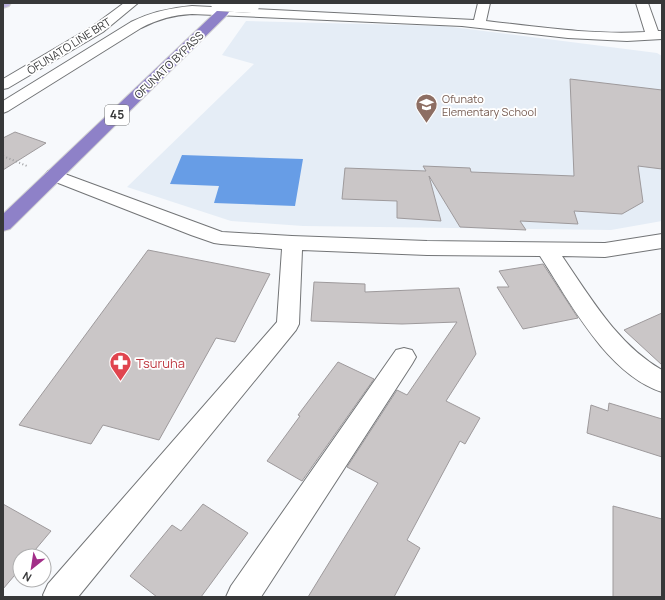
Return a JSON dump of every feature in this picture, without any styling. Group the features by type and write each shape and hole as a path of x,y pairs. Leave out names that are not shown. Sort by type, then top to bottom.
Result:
{"highway":[{"name":"OFUNATO BYPASS","path":"3,225 224,6"}],"street":[{"name":"ŌFUNATO LINE BRT","path":"3,85 98,29 132,3"},
{"path":"479,24 484,3"},
{"path":"224,6 479,24 568,34 657,36 642,3"},
{"path":"3,108 136,25 154,16 169,12 224,6 252,6"},
{"path":"419,9 425,20"},
{"path":"54,175 198,231 220,238 292,243 427,248 606,250 662,241"},
{"path":"62,597 59,595 288,324 292,243"},
{"path":"546,249 601,331 637,367 662,382"},
{"path":"242,597 404,357"}],"shaded area":[{"name":"Ofunato Elementary School","path":"246,21 444,26 657,53 662,56 662,221 611,230 303,226 231,221 127,187 254,64 222,55"}],"water":[{"path":"182,155 303,159 295,206 214,203 219,186 170,184"}],"building":[{"path":"570,79 662,90 662,169 638,166 643,202 622,214 574,211 578,224 520,221 526,230 460,227 429,176 441,221 397,218 397,201 342,199 345,168 426,171 423,166 470,168 471,172 574,176"},
{"path":"15,132 46,143 3,170 3,138"},
{"name":"Tsuruha","path":"148,250 270,274 235,342 216,338 159,440 103,425 91,444 19,425"},
{"path":"543,264 578,318 523,329 497,287 509,287 499,271"},
{"path":"314,282 365,284 365,292 459,288 476,354 446,401 480,418 465,444 460,441 407,540 420,548 394,597 308,597 378,483 347,467 397,390 407,395 457,322 402,324 311,321"},
{"path":"662,313 662,365 624,330"},
{"path":"338,362 374,379 302,481 267,461 300,416 298,415"},
{"path":"609,403 662,419 662,457 587,433 591,405 608,411"},
{"path":"3,504 51,531 37,548 12,548 12,578 3,589"},
{"path":"203,504 248,533 201,597 157,597 130,576 172,525 181,531"},
{"path":"613,506 662,519 662,597 613,597"}],"place":[{"name":"Ofunato Elementary School","path":"426,124"},
{"name":"Tsuruha","path":"120,382"}]}
